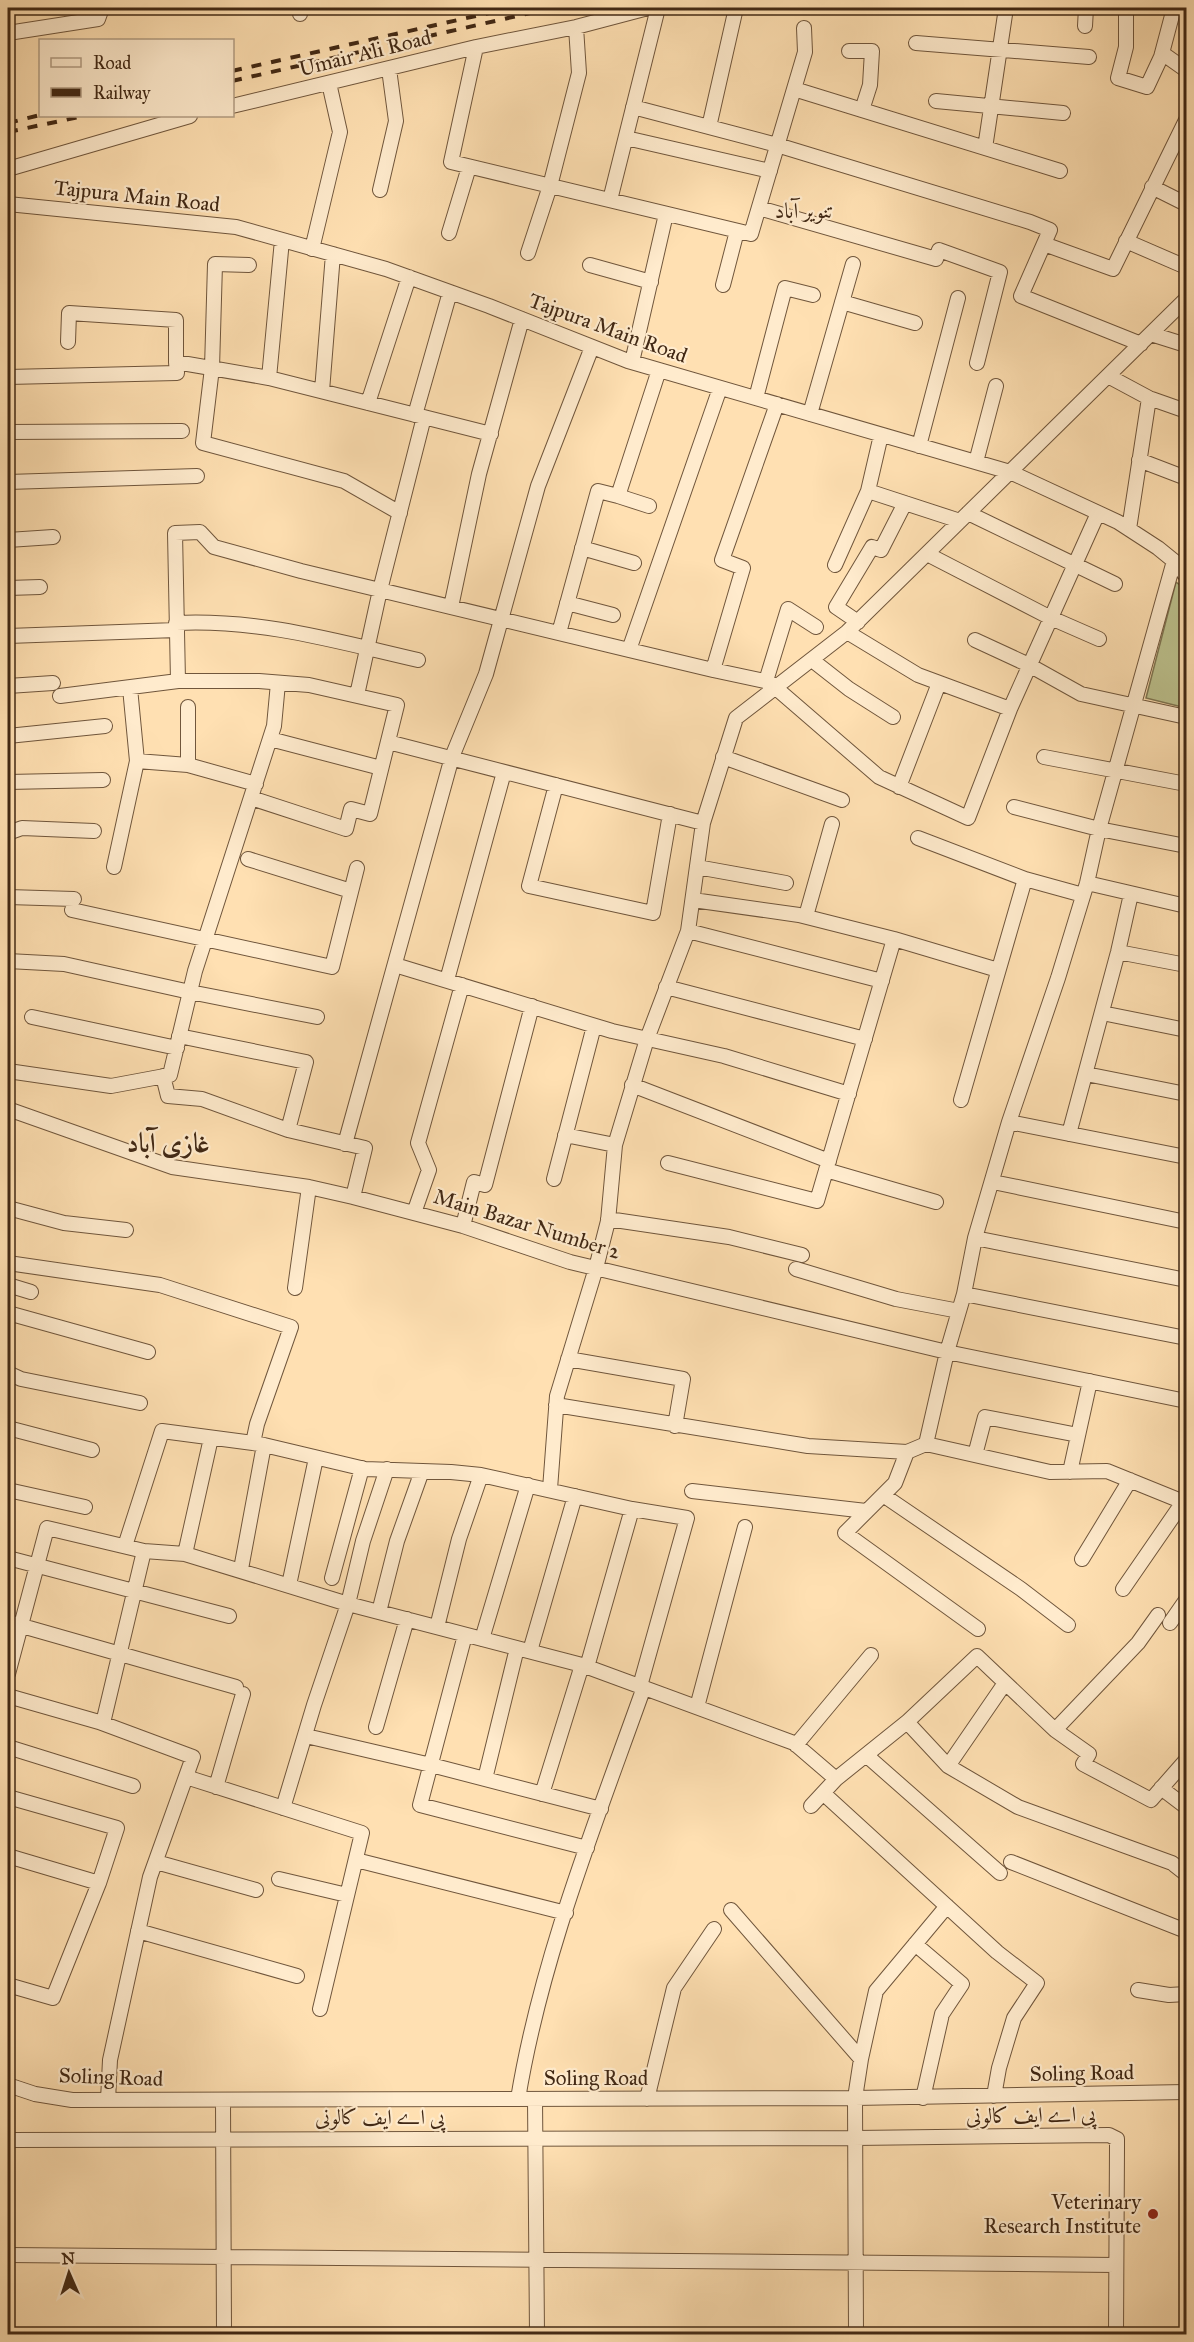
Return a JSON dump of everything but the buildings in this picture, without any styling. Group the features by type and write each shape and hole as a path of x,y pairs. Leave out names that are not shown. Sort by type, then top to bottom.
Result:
{"street":[{"path":"8,33 98,19 102,8"},
{"name":"Umair Ali Road","path":"234,106 476,47 576,27 648,8"},
{"path":"610,200 658,8"},
{"path":"709,127 736,8"},
{"path":"985,148 1006,8"},
{"path":"1085,26 1086,8"},
{"path":"1126,8 1126,47 1118,78 1147,87 1162,53 1174,8"},
{"path":"528,253 550,186 579,73 576,27"},
{"path":"476,47 451,162 751,234 805,52 804,28"},
{"path":"916,43 1089,57"},
{"path":"849,51 872,51 870,85 862,110"},
{"path":"1162,53 1186,70"},
{"path":"381,190 396,121 389,69"},
{"path":"312,249 340,132 328,83"},
{"path":"794,89 1060,171"},
{"path":"936,101 1063,113"},
{"path":"633,107 777,145 1050,230 1021,296 1146,339 1186,345"},
{"path":"8,169 187,117"},
{"path":"1044,244 1113,269 1186,120"},
{"path":"626,138 770,171"},
{"path":"449,233 469,167"},
{"path":"1152,187 1186,204"},
{"name":"Tajpura Main Road","path":"8,204 236,227 409,277 632,362 1010,472 1129,529 1180,563 1186,576"},
{"path":"759,208 936,259 939,250 1000,272 977,363"},
{"path":"632,362 666,214"},
{"path":"723,285 737,231"},
{"path":"270,378 282,240"},
{"path":"1126,242 1186,267"},
{"path":"322,391 333,254"},
{"path":"249,265 215,264 213,368 203,443 344,482 400,513"},
{"path":"810,414 853,264"},
{"path":"590,265 651,282"},
{"path":"368,403 409,277"},
{"path":"756,398 785,288 813,295"},
{"path":"357,695 450,292"},
{"path":"919,446 958,298"},
{"path":"550,1489 556,1396 596,1268 608,1219 615,1145 647,1039 688,931 703,823 736,718 771,684 812,660 858,622 1186,299"},
{"path":"842,302 915,323"},
{"path":"8,377 177,373 176,320 69,313 68,342"},
{"path":"451,607 479,474 522,319"},
{"path":"345,1144 452,757 486,674 538,486 592,347"},
{"path":"176,362 270,378 491,434"},
{"path":"618,496 659,370"},
{"path":"1108,376 1149,398 1186,411"},
{"path":"976,462 996,386"},
{"path":"629,650 720,388"},
{"path":"1129,529 1149,398"},
{"path":"712,670 743,568 722,560 777,404"},
{"path":"8,432 182,431"},
{"path":"835,566 868,491 881,435"},
{"path":"1139,460 1186,478"},
{"path":"8,482 197,476"},
{"path":"559,633 598,491 648,506"},
{"path":"868,491 905,503 964,517 1115,584"},
{"path":"858,622 836,607 872,547 881,550 905,503"},
{"path":"178,681 175,533 200,532 214,547 301,571 771,684 879,777 968,818 1010,709 1098,513"},
{"path":"8,540 52,537"},
{"path":"582,548 634,563"},
{"path":"927,554 1051,618 1098,639"},
{"path":"926,1444 946,1352 964,1294 975,1238 1009,1122 1058,978 1085,889 1135,705 1180,563"},
{"path":"8,588 40,587"},
{"path":"567,603 613,615"},
{"path":"771,684 788,609 816,627"},
{"path":"8,636 176,626 214,621 272,627 418,660"},
{"path":"847,632 918,675 1010,709"},
{"path":"975,640 1029,665 1081,694 1186,717"},
{"path":"812,660 849,689 893,717"},
{"path":"60,696 178,681 278,683 309,686 397,705 370,814 351,809 346,829 251,798"},
{"path":"8,686 53,683"},
{"path":"8,1071 111,1086 170,1075 205,939 270,739 277,710 278,683"},
{"path":"899,787 939,683"},
{"path":"114,867 137,761 130,688"},
{"path":"188,707 188,765"},
{"path":"8,736 105,726"},
{"path":"270,739 381,768"},
{"path":"388,742 703,823"},
{"path":"1044,757 1186,784"},
{"path":"723,758 842,800"},
{"path":"137,761 188,765 256,784"},
{"path":"447,980 504,772"},
{"path":"8,782 103,780"},
{"path":"556,785 529,886 653,913 670,814"},
{"path":"1014,807 1100,829 1186,846"},
{"path":"806,916 832,824"},
{"path":"8,833 22,828 94,831"},
{"path":"918,838 1025,879 1131,894 1186,906"},
{"path":"248,859 351,891"},
{"path":"697,867 786,883"},
{"path":"8,897 73,905 205,939 332,967 357,868"},
{"path":"960,1100 1025,879"},
{"path":"1069,1134 1118,952 1131,894"},
{"path":"693,900 806,916 998,970"},
{"path":"688,931 882,981"},
{"path":"669,1163 817,1201 894,939"},
{"path":"1118,952 1186,965"},
{"path":"8,961 64,964 317,1017"},
{"path":"394,966 447,980 594,1026 724,1056 849,1094"},
{"path":"414,1213 429,1170 418,1143 462,985"},
{"path":"666,987 865,1039"},
{"path":"463,1226 474,1182 485,1185 532,1006"},
{"path":"1102,1013 1186,1029"},
{"path":"32,1017 306,1062 288,1130"},
{"path":"554,1179 594,1026"},
{"path":"1086,1074 1186,1094"},
{"path":"163,1076 168,1096 202,1099 288,1130 365,1148 354,1197"},
{"path":"632,1085 827,1166 936,1202"},
{"name":"Main Bazar Number 2","path":"8,1108 172,1167 309,1187 354,1197 463,1226 570,1262 946,1352 1186,1401"},
{"path":"1009,1122 1186,1156"},
{"path":"565,1135 615,1145"},
{"path":"993,1182 1186,1222"},
{"path":"295,1288 309,1187"},
{"path":"8,1208 64,1223 126,1230"},
{"path":"608,1219 729,1236 802,1255"},
{"path":"975,1238 1186,1280"},
{"path":"8,1263 160,1285 291,1327 257,1424 259,1444 241,1569"},
{"path":"796,1269 896,1299 959,1311"},
{"path":"8,1285 30,1292"},
{"path":"964,1294 1186,1338"},
{"path":"8,1313 148,1352"},
{"path":"568,1359 683,1379 675,1425"},
{"path":"8,1373 21,1379 140,1403"},
{"path":"1070,1472 1090,1381"},
{"path":"556,1405 808,1446 907,1452 926,1444 1050,1472 1107,1471 1185,1502 1124,1588"},
{"path":"975,1455 985,1416 1078,1435"},
{"path":"8,1428 92,1450"},
{"path":"124,1546 162,1431 259,1444 362,1468 481,1476 550,1489 575,1497 632,1509 687,1518 642,1687 566,1912 526,2049 518,2099"},
{"path":"185,1554 211,1438"},
{"path":"907,1452 895,1482 845,1533 978,1629"},
{"path":"289,1585 316,1458"},
{"path":"332,1578 362,1468"},
{"path":"283,1808 348,1604 363,1541 387,1470"},
{"path":"379,1612 397,1541 422,1471"},
{"path":"437,1627 459,1539 481,1476"},
{"path":"1082,1559 1130,1480"},
{"path":"482,1639 528,1485"},
{"path":"8,1490 85,1507"},
{"path":"692,1491 867,1511"},
{"path":"883,1495 1021,1589 1068,1625"},
{"path":"485,1779 523,1650 575,1497"},
{"path":"542,1794 585,1666 632,1509"},
{"path":"697,1707 745,1527"},
{"path":"8,1674 14,1624 37,1566 47,1528 144,1551 185,1554 241,1569 348,1604 585,1666 796,1745 836,1779"},
{"path":"103,1723 144,1551"},
{"path":"8,1558 229,1616"},
{"path":"1055,1730 1138,1643 1186,1600"},
{"path":"376,1727 407,1619"},
{"path":"14,1624 239,1691 216,1786"},
{"path":"465,1635 420,1805 587,1848"},
{"path":"796,1745 872,1655"},
{"path":"811,1806 836,1779 907,1722 977,1656 1055,1730 1089,1754 1083,1764 1151,1800 1186,1760"},
{"path":"948,1766 1005,1683"},
{"path":"8,1696 103,1723 193,1757 156,1862 138,1931 110,2060 108,2100"},
{"path":"907,1722 948,1766 1018,1807 1172,1863 1186,1874"},
{"path":"306,1736 431,1765 601,1809"},
{"path":"8,1746 132,1786"},
{"path":"866,1755 1000,1873"},
{"path":"186,1777 362,1833 320,2009"},
{"path":"1161,1788 1186,1807"},
{"path":"823,1793 998,1952 1037,1983 1014,2018 999,2068 994,2096"},
{"path":"8,1797 117,1828 99,1883 53,1998 8,1985"},
{"path":"8,1856 99,1883"},
{"path":"356,1860 566,1912"},
{"path":"156,1862 256,1890"},
{"path":"1011,1862 1186,1931"},
{"path":"279,1879 347,1895"},
{"path":"856,2334 855,2098 861,2059 876,1991 947,1906"},
{"path":"731,1910 861,2059"},
{"path":"647,2099 674,1988 714,1929"},
{"path":"138,1931 297,1976"},
{"path":"915,1944 962,1984 942,2014 923,2098"},
{"path":"1138,1990 1169,1995 1186,1994"},
{"name":"Soling Road","path":"8,2085 35,2094 72,2100 923,2098 1186,2092"},
{"path":"535,2099 537,2334"},
{"path":"223,2100 224,2334"},
{"name":"پی اے ایف کالونی","path":"8,2140 1114,2136 1118,2146 1116,2334"},
{"path":"8,2255 1116,2265"}],"green space":[{"path":"1176,582 1186,590 1186,708 1146,698"}],"railway":[{"path":"234,71 511,8"},
{"path":"234,81 552,8"},
{"path":"8,123 39,115"},
{"path":"8,132 79,117"}],"place":[{"name":"Veterinary Research Institute","path":"1153,2214"}],"district":[{"name":"تنویر آباد","path":"804,210"},
{"name":"غازى آباد","path":"168,1143"}]}
